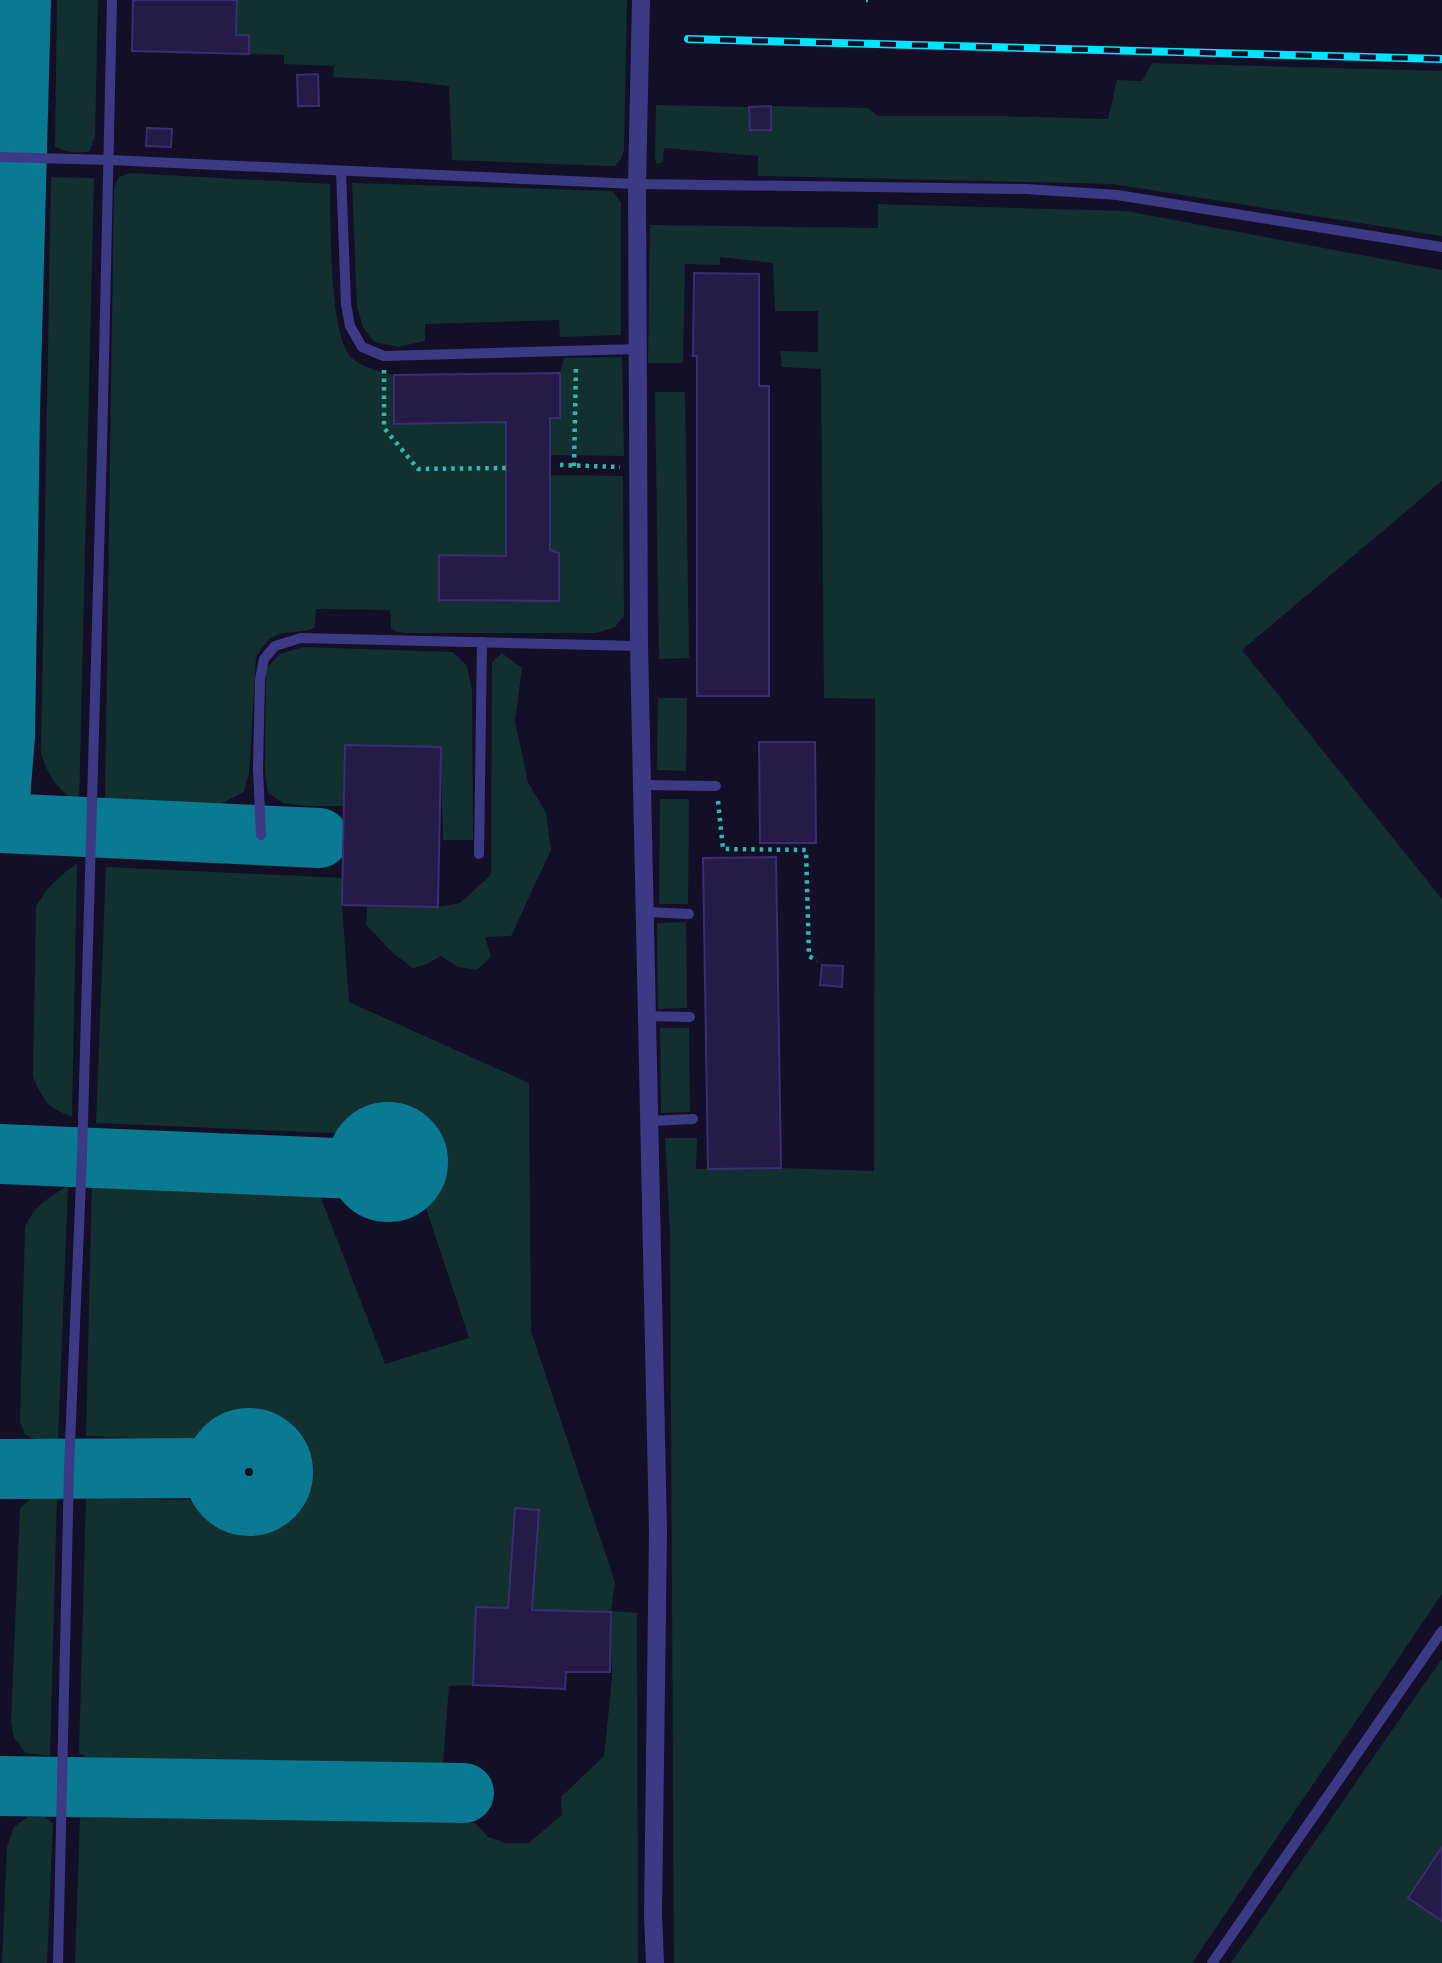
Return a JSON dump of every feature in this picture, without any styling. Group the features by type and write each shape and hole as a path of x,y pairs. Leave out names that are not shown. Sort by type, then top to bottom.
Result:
{"street":[{"path":"640,0 637,184 639,646 658,1531 655,1963"}],"lane":[{"path":"58,1963 69,1468 82,1157 112,0"},
{"path":"0,157 637,184 1026,189 1117,195 1442,247"},
{"path":"341,171 346,304 350,326 362,347 384,356 638,349"},
{"path":"261,835 258,770 260,679 264,659 275,646 302,638 639,646"},
{"path":"479,854 482,642"},
{"path":"642,785 716,786"},
{"path":"645,912 689,914"},
{"path":"647,1016 691,1017"},
{"path":"650,1121 694,1119"},
{"path":"1212,1963 1442,1630"}],"path":[{"path":"574,466 576,350"},
{"path":"384,356 384,428 418,469 506,467"},
{"path":"560,465 638,468"},
{"path":"716,786 723,849 806,850 809,956 817,961"}],"green space":[{"path":"57,0 98,0 95,136 90,151 86,152 77,153 55,146"},
{"path":"237,0 627,0 624,150 621,159 615,166 452,160 449,86 333,77 334,66 284,64 284,55 249,54 249,35 236,35"},
{"path":"1152,63 1442,71 1442,236 1113,184 758,176 758,156 664,148 663,162 657,164 655,158 656,105 749,107 750,130 771,106 868,108 878,116 1108,119 1117,80 1142,81"},
{"path":"130,173 330,184 332,277 339,328 345,347 353,359 394,375 394,424 506,422 506,556 439,555 439,600 559,601 550,550 550,475 623,476 624,616 615,627 596,633 406,633 391,628 390,610 316,609 315,628 275,636 262,647 256,658 249,773 244,792 220,804 122,808 105,801 114,187 119,177"},
{"path":"51,177 94,178 79,805 55,783 41,753"},
{"path":"352,183 613,191 621,203 621,335 560,337 559,320 425,324 425,341 398,347 374,342 363,327 357,307"},
{"path":"878,204 1126,211 1442,270 1442,481 1242,650 1442,899 1442,1594 1192,1963 674,1963 670,1230 665,1138 697,1138 696,1169 874,1171 875,699 824,698 821,369 782,367 780,351 818,352 818,311 775,311 773,263 720,257 720,265 685,264 683,363 648,363 650,225 878,228"},
{"path":"622,357 624,456 550,455 550,418 560,418 560,373 564,358"},
{"path":"655,392 685,392 689,658 659,659"},
{"path":"303,647 453,652 467,666 472,691 473,840 443,840 440,747 345,745 344,806 283,803 268,793 265,772 266,669 280,654"},
{"path":"502,653 522,668 515,721 528,782 546,813 551,850 511,936 485,937 491,957 477,970 458,967 441,956 413,968 394,954 366,925 367,906 438,907 460,903 491,875 492,662"},
{"path":"658,698 687,698 686,771 657,770"},
{"path":"660,799 689,799 688,904 659,904"},
{"path":"77,864 72,1116 56,1110 47,1102 33,1077 36,907 54,883"},
{"path":"106,867 343,878 342,905 349,1002 529,1083 531,1331 615,1582 611,1611 637,1613 638,1963 75,1963 80,1817 475,1823 488,1837 506,1843 529,1843 562,1815 561,1797 604,1756 612,1678 611,1612 532,1610 538,1510 516,1508 508,1608 476,1607 473,1685 449,1686 443,1764 117,1759 87,1757 79,1753 86,1498 199,1500 219,1518 263,1523 280,1509 294,1490 303,1490 304,1464 296,1463 293,1446 278,1432 255,1424 232,1423 213,1433 201,1429 194,1441 86,1436 92,1178 316,1185 385,1364 469,1338 421,1193 435,1162 430,1143 416,1126 397,1117 387,1116 377,1118 354,1134 96,1123"},
{"path":"686,922 687,1008 658,1009 657,923"},
{"path":"660,1028 689,1028 690,1112 661,1113"},
{"path":"68,1186 58,1440 41,1441 25,1435 20,1422 25,1227 37,1208"},
{"path":"46,1492 57,1495 50,1756 26,1753 14,1738 11,1721 20,1509 33,1496"},
{"path":"1442,1659 1442,1963 1231,1963 1415,1697"},
{"path":"28,1817 45,1817 53,1823 47,1963 2,1963 7,1847 14,1827"}],"building":[{"path":"133,0 237,0 236,35 249,35 249,54 132,51"},
{"path":"318,74 319,106 298,106 297,75"},
{"path":"771,106 771,130 750,130 749,107"},
{"path":"147,128 172,129 171,147 146,146"},
{"path":"694,273 759,274 759,386 769,386 769,696 697,696 697,356 693,356"},
{"path":"560,373 560,418 550,418 550,550 559,553 559,601 439,600 439,555 506,556 506,422 394,424 394,375"},
{"path":"759,742 815,742 816,843 760,843"},
{"path":"345,745 441,747 438,907 342,905"},
{"path":"776,857 781,1168 708,1169 703,858"},
{"path":"822,965 843,966 842,987 820,985"},
{"path":"515,1508 539,1510 532,1610 611,1612 610,1672 566,1672 565,1689 473,1685 476,1607 508,1608"},
{"path":"1442,1847 1442,1921 1408,1898"}],"taxiway":[{"path":"0,798 5,736 21,0"},
{"path":"0,823 319,838"},
{"path":"388,1132 409,1141 418,1162 409,1183 388,1192 367,1183 358,1162 367,1141 388,1132"},
{"path":"0,1154 358,1169"},
{"path":"256,1438 277,1453 283,1465 283,1472 281,1485 273,1496 256,1506 242,1506 225,1496 217,1485 215,1465 225,1448 236,1440 256,1438"},
{"path":"0,1469 214,1468"},
{"path":"0,1786 464,1793"}],"railway":[{"path":"688,39 1442,59"}]}
